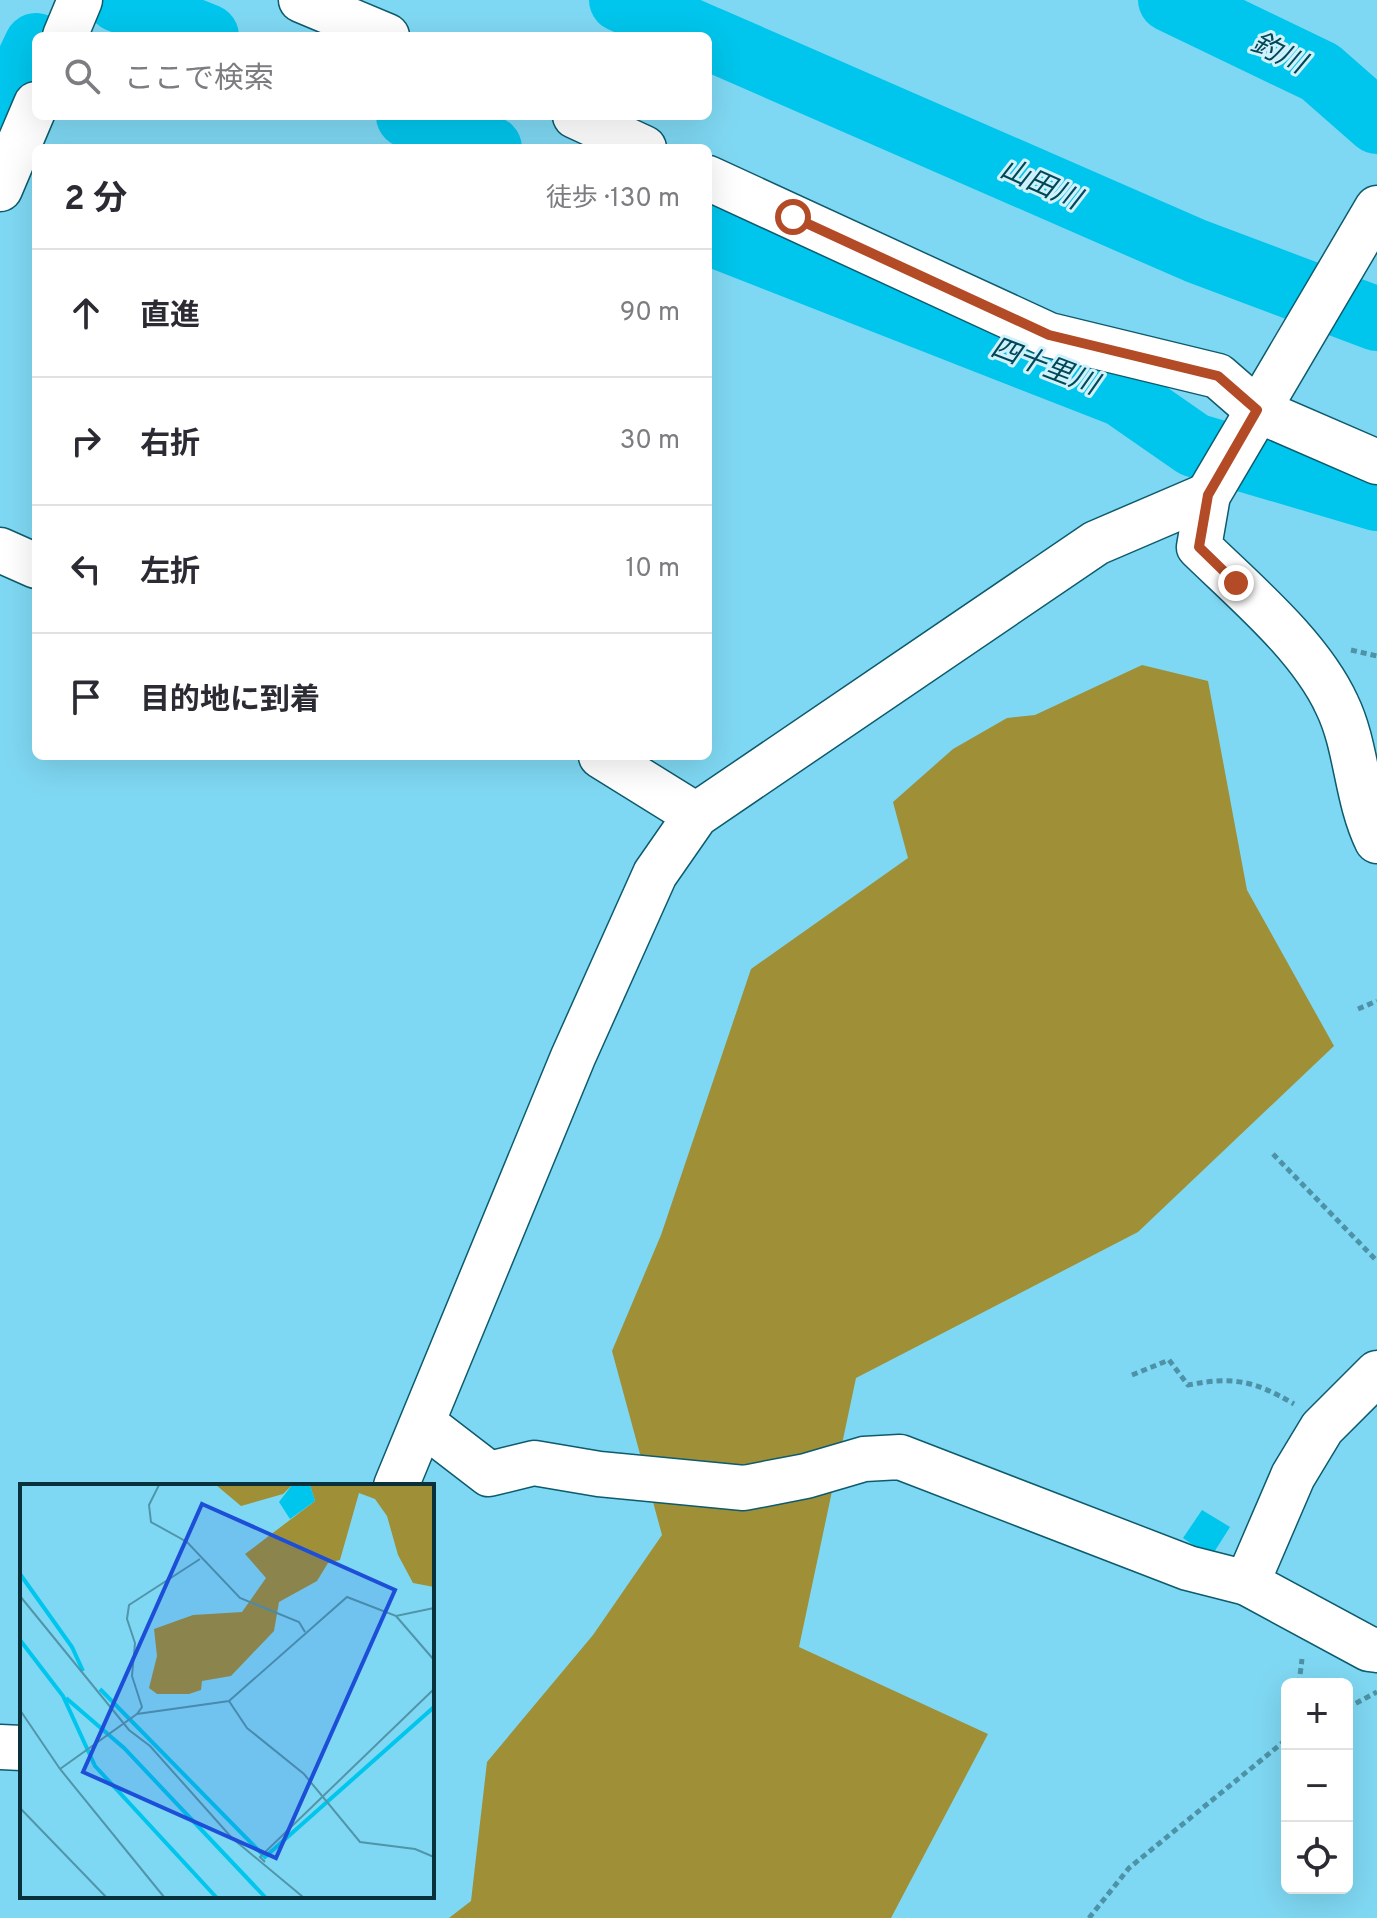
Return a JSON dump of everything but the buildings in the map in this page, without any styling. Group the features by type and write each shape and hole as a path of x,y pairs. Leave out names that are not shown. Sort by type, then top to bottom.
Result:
{"street":[{"path":"67,32 80,0"},
{"path":"301,0 377,32"},
{"path":"0,189 32,113"},
{"path":"584,120 635,144"},
{"path":"712,180 1049,335 1218,376 1268,392 1377,462"},
{"path":"1377,208 1208,495 1199,547 1292,638 1337,705 1368,823 1377,841"},
{"path":"397,1484 573,1057 648,888 696,815 1096,543 1208,495"},
{"path":"0,550 32,564"},
{"path":"607,760 696,815"},
{"path":"1247,1583 1293,1476 1322,1428 1377,1373"},
{"path":"424,1424 489,1474 534,1463 599,1474 744,1488 806,1476 864,1459 900,1457 1188,1568 1247,1583 1369,1649 1377,1650"},
{"path":"0,1747 20,1748"}],"path":[{"path":"1358,1009 1377,1001"},
{"path":"1273,1154 1377,1261"},
{"path":"1132,1375 1169,1360 1188,1385 1221,1378 1260,1384 1294,1404 1322,1428"},
{"path":"1353,1705 1377,1692"},
{"path":"1089,1918 1129,1868 1238,1775 1281,1743"}],"shaded area":[{"path":"1142,665 1208,681 1247,890 1334,1046 1138,1232 856,1378 799,1647 988,1734 891,1918 449,1918 471,1901 487,1762 593,1635 662,1535 612,1351 661,1235 751,969 908,858 893,802 953,749 1007,718 1035,715"}],"water":[{"path":"1202,1510 1230,1527 1211,1557 1183,1538"}],"waterway":[{"name":"四十里川","path":"118,0 197,32"},
{"name":"山田川","path":"621,0 694,32"},
{"name":"釣川","path":"1170,0 1320,72 1377,122"},
{"name":"山田川","path":"712,40 1196,251 1377,319"},
{"name":"四十里川","path":"0,121 32,53"},
{"name":"四十里川","path":"418,120 480,144"},
{"name":"四十里川","path":"712,235 1122,395 1194,445 1377,499"}],"route":[{"path":"793,217 1049,335 1218,376 1257,410 1208,495 1199,547 1236,583"}]}
